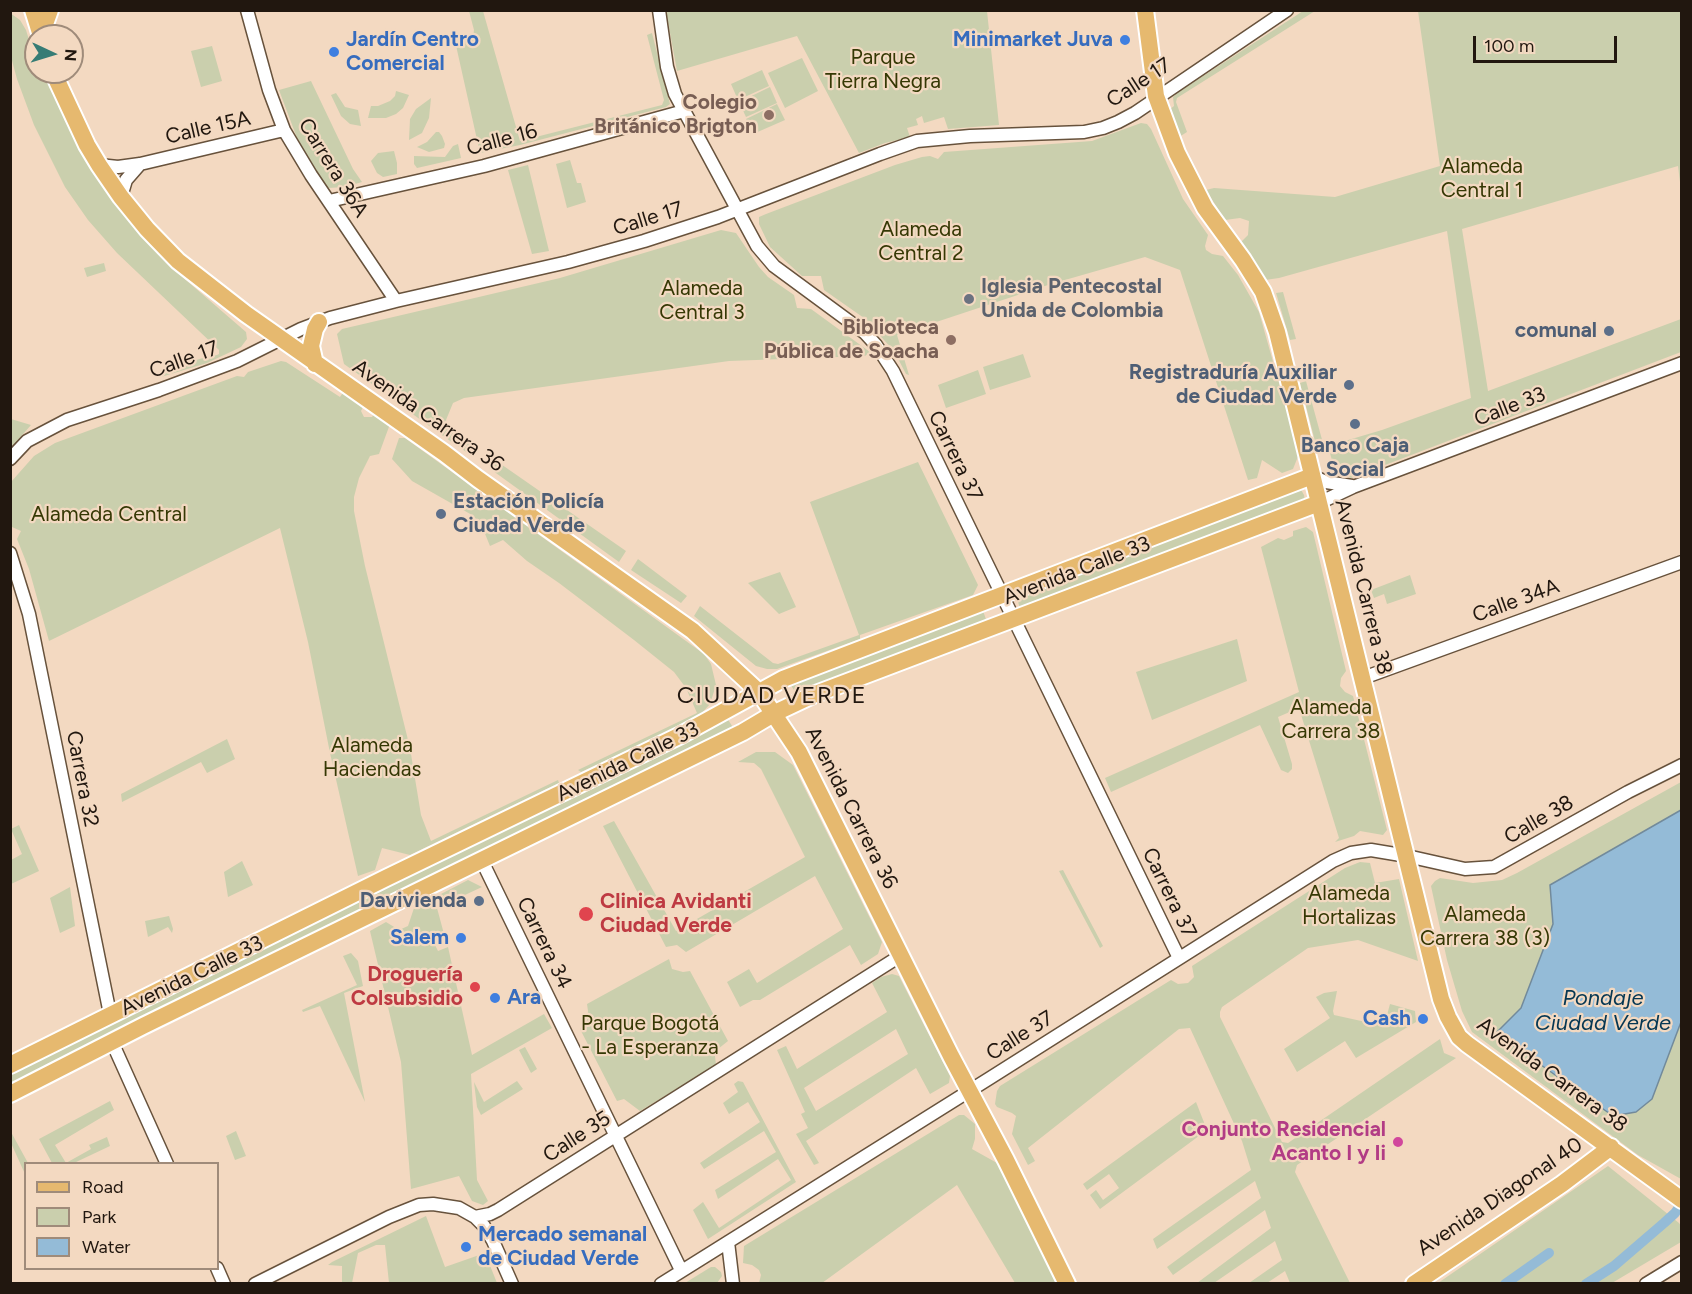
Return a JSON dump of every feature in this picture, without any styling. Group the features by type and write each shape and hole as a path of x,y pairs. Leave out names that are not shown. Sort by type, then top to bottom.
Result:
{"main road":[{"name":"Avenida Carrera 38","path":"1145,10 1156,96 1177,153 1198,195 1247,266 1267,302 1277,332 1441,999 1454,1028 1459,1036 1479,1053 1679,1197"},
{"name":"Avenida Carrera 36","path":"58,84 99,165 147,229 178,261 217,293 315,364 693,631 759,692 799,752 1067,1284"},
{"path":"315,364 311,346 319,322"},
{"name":"Avenida Calle 33","path":"10,1065 497,823 681,735 783,679 1312,476"},
{"name":"Avenida Calle 33","path":"10,1094 829,688 1319,503"},
{"name":"Avenida Diagonal 40","path":"1414,1284 1562,1184 1611,1147"}],"street":[{"name":"Carrera 36A","path":"247,10 269,90 284,130 396,301"},
{"name":"Carrera 37","path":"658,10 667,67 684,111 757,246 774,266 856,326 876,345 885,358 1179,958"},
{"name":"Calle 17","path":"10,459 27,441 67,420 159,390 237,361 319,322 347,313 568,262 655,238 915,142 962,136 1084,132 1118,122 1287,10"},
{"name":"Calle 16","path":"329,201 484,166 684,111"},
{"name":"Calle 15A","path":"99,165 118,167 140,164 284,130"},
{"path":"121,197 126,180 140,164"},
{"name":"Calle 33","path":"1319,503 1353,486 1682,363"},
{"path":"1312,476 1326,482 1353,486"},
{"name":"Carrera 32","path":"10,553 28,614 110,1014"},
{"name":"Calle 34A","path":"1363,678 1682,562"},
{"name":"Calle 38","path":"1407,856 1465,869 1494,867 1628,792 1682,765"},
{"name":"Calle 37","path":"661,1284 1333,861 1352,853 1371,850 1407,856"},
{"name":"Carrera 34","path":"481,859 681,1270"},
{"name":"Calle 35","path":"475,1217 498,1210 900,956"},
{"path":"112,1042 166,1162"},
{"path":"255,1284 389,1217 419,1205 459,1208 475,1217 493,1241 512,1284"},
{"path":"728,1242 733,1284"},
{"path":"1646,1284 1682,1262"},
{"path":"217,1270 224,1284"}],"green space":[{"path":"469,11 483,11 520,141 662,105 664,100 647,35 652,33 670,104 666,107 520,145 480,153 455,41 473,37 474,30"},
{"name":"Parque Tierra Negra","path":"666,11 987,11 999,125 948,129 944,117 924,123 922,116 916,119 918,125 907,128 910,137 859,153 797,36 677,71"},
{"path":"1303,11 1315,11 1177,98 1176,102 1187,132 1179,137 1169,110 1174,106 1173,97"},
{"name":"Alameda Central 1","path":"1418,11 1681,11 1681,190 1678,166 1462,229 1488,391 1681,319 1681,352 1351,478 1335,471 1328,446 1382,430 1471,398 1447,231 1265,280 1241,242 1248,235 1249,221 1240,218 1225,220 1206,190 1214,188 1335,197 1440,166"},
{"path":"10,13 20,20 24,27 24,84 51,84 65,121 86,159 146,241 179,274 246,332 247,339 241,347 207,363 161,377 158,373 164,370 217,355 219,350 117,253 88,220 65,187 34,125 11,57"},
{"path":"212,46 222,81 201,87 191,51"},
{"path":"802,58 818,91 785,108 768,73"},
{"path":"762,70 769,86 738,100 731,84"},
{"path":"311,81 353,169 362,182 345,187 328,188 297,138 279,90"},
{"path":"770,87 777,103 746,117 739,102"},
{"path":"396,91 409,95 403,108 386,118 368,118 371,106 390,101"},
{"path":"336,93 345,107 358,110 361,126 350,124 341,116 331,95"},
{"path":"431,98 429,118 422,133 409,140 410,119 416,109"},
{"path":"777,104 785,120 753,134 746,119"},
{"name":"Alameda Central 2","path":"1141,123 1147,124 1151,129 1183,199 1208,235 1206,250 1223,256 1238,275 1259,312 1299,454 1293,469 1282,473 1262,460 1257,478 1248,480 1180,270 1145,257 1051,284 897,335 909,375 906,374 894,351 864,318 824,290 821,276 802,276 770,247 759,224 759,217 766,214 922,157 930,156 938,159 944,152 1092,141"},
{"path":"436,132 442,136 444,148 429,152 417,147 427,142"},
{"path":"458,144 461,158 417,168 414,164 414,156 445,157 453,146"},
{"path":"394,151 397,174 383,177 377,173 371,161 378,153"},
{"path":"570,160 577,183 581,183 586,202 567,208 556,164"},
{"path":"528,165 549,251 532,254 508,170"},
{"name":"Alameda Central 3","path":"721,230 736,233 768,277 794,295 797,308 811,309 870,352 865,356 729,361 464,398 453,403 446,420 450,430 458,436 453,443 393,400 394,391 379,389 344,364 337,334 342,329 560,278"},
{"path":"104,263 106,271 87,277 84,268"},
{"path":"1283,292 1296,339 1290,340 1276,293"},
{"path":"1023,354 1031,377 990,390 983,367"},
{"name":"Alameda Central","path":"281,361 340,397 344,391 364,405 361,411 364,417 372,417 375,412 390,424 379,454 370,456 359,478 354,497 354,511 365,566 410,748 421,815 431,841 558,780 559,783 410,855 382,848 375,870 358,876 308,642 280,528 49,641 29,569 17,539 21,531 11,525 11,482 34,456 55,443 237,376 244,377 248,372"},
{"path":"978,370 986,394 946,408 938,385"},
{"path":"1306,381 1324,447 1317,449 1300,383"},
{"path":"10,419 31,425 11,448"},
{"path":"399,438 405,438 704,654 711,664 716,685 710,704 693,720 581,772 578,770 697,713 686,688 674,672 527,561 503,540 490,546 481,524 472,515 412,481 392,459"},
{"path":"463,439 479,449 473,457 458,446"},
{"path":"495,460 626,551 619,562 489,468"},
{"path":"918,462 978,585 973,595 860,635 860,639 777,669 756,666 694,616 700,606 773,663 778,664 859,635 810,502"},
{"path":"1300,488 1305,502 1021,611 1016,596"},
{"name":"Alameda Carrera 38","path":"1306,527 1313,532 1346,671 1341,678 1340,686 1353,696 1387,830 1383,835 1360,831 1354,836 1335,842 1339,838 1299,708 1278,717 1292,764 1292,769 1288,773 1281,770 1260,725 1111,792 1105,778 1299,692 1261,547 1278,538 1284,540 1293,536 1293,531"},
{"path":"638,559 687,596 681,603 631,570"},
{"path":"780,572 796,607 779,614 748,583"},
{"path":"1410,575 1416,594 1387,604 1384,594 1374,598 1371,590"},
{"path":"983,611 987,622 796,693 790,684"},
{"path":"1237,639 1247,681 1152,720 1136,672"},
{"path":"727,718 734,729 109,1034 11,1086 11,1074 105,1024"},
{"path":"227,739 235,759 207,773 201,762 122,802 121,794"},
{"path":"756,752 775,752 793,765 882,942 878,954 861,965 850,945 760,1000 753,1000 740,1007 727,982 749,969 757,983 843,929 815,876 686,952 677,945 666,947 603,826 614,821 676,931 805,857 761,769 754,763 738,762"},
{"name":"Alameda Carrera 38 (3)","path":"1681,782 1681,1179 1638,1155 1472,1032 1462,1011 1447,960 1431,886 1440,878 1473,883 1502,880"},
{"path":"19,825 39,871 11,884 11,860 22,854 11,829"},
{"path":"242,861 253,885 228,897 224,872"},
{"name":"Alameda Hortalizas","path":"1360,862 1370,863 1375,883 1399,879 1418,961 1358,940 1308,948 1222,1007 1220,1017 1282,1142 1288,1143 1440,1039 1444,1053 1456,1058 1297,1165 1295,1172 1350,1283 1290,1283 1285,1271 1267,1283 1249,1283 1282,1260 1275,1241 1214,1283 1197,1283 1271,1228 1265,1210 1173,1275 1167,1267 1261,1198 1255,1181 1157,1249 1153,1239 1251,1170 1242,1141 1190,1028 1179,1029 1028,1148 1035,1161 1028,1165 1012,1134 1016,1116 997,1107 995,1104 997,1091 1000,1086 1171,980 1178,984 1188,983 1194,977 1192,966 1345,868"},
{"path":"1063,870 1103,946 1100,948 1059,871"},
{"path":"468,880 482,887 437,908 444,934 433,941 438,951 448,947 472,1055 544,1014 552,1028 471,1074 477,1180 488,1201 483,1205 472,1201 459,1176 411,1189 401,1062 370,931 386,922 399,930 408,926 414,908"},
{"path":"70,887 75,926 60,933 50,898"},
{"path":"169,916 172,933 168,927 148,937 145,921"},
{"path":"351,953 358,961 363,986 344,993 365,1102 320,1006 303,1012 302,1010 357,985 343,956"},
{"name":"Parque Bogotá - La Esperanza","path":"669,959 672,969 690,971 728,1041 718,1049 715,1056 716,1065 640,1111 624,1099 617,1101 580,1029 587,1020 587,1004"},
{"path":"892,974 899,976 950,1076 949,1083 930,1094 916,1068 806,1141 819,1163 814,1165 796,1134 808,1128 801,1114 805,1112 777,1050 786,1046 797,1069 887,1012 872,983","holes":["896,1029 908,1054 816,1111 804,1088"]},
{"path":"1337,991 1334,1015 1384,1026 1390,1004 1415,1011 1416,1022 1356,1058 1345,1041 1297,1072 1284,1049 1330,1018 1316,997"},
{"path":"525,1047 537,1069 531,1073 519,1050"},
{"path":"517,1081 523,1089 481,1115 477,1107 474,1082 484,1102"},
{"path":"738,1081 743,1082 796,1182 708,1239 693,1210 703,1202 719,1228 791,1180 778,1159 718,1199 715,1190 776,1152 764,1131 704,1169 700,1163 760,1122 748,1102 729,1114 723,1103 738,1092 734,1084"},
{"path":"110,1101 114,1110 55,1145 65,1162 51,1162 39,1139"},
{"path":"1196,1102 1207,1130 1100,1209 1090,1195 1096,1190 1103,1200 1119,1188 1109,1174 1087,1190 1083,1184"},
{"path":"959,1115 964,1115 975,1124 972,1149 997,1163 1057,1283 1015,1283 957,1185 822,1283 759,1283 761,1275 759,1270 743,1263 744,1246"},
{"path":"236,1131 246,1156 235,1160 226,1136"},
{"path":"11,1132 27,1162 24,1162 24,1172 11,1143"},
{"path":"107,1137 110,1146 76,1162 68,1162 91,1149 89,1145"},
{"path":"1608,1166 1679,1223 1681,1242 1612,1283 1438,1283"},
{"path":"426,1216 445,1267 485,1253 497,1283 389,1283 385,1245 376,1245 358,1253 352,1283 342,1283 342,1266 328,1265 332,1262"},
{"path":"711,1267 721,1272 722,1276 717,1283 685,1283"}],"water":[{"name":"Pondaje Ciudad Verde","path":"1681,810 1681,1022 1652,1099 1636,1112 1613,1116 1496,1033 1521,1008 1553,924 1550,885"}],"waterway":[{"path":"1586,1284 1614,1266 1675,1213 1682,1203"},
{"path":"1505,1284 1549,1253"}],"place":[{"name":"Minimarket Juva","path":"1125,40"},
{"name":"Jardín Centro Comercial","path":"334,52"},
{"name":"Colegio Británico Brigton","path":"769,115"},
{"name":"Iglesia Pentecostal Unida de Colombia","path":"969,299"},
{"name":"comunal","path":"1609,331"},
{"name":"Biblioteca Pública de Soacha","path":"951,340"},
{"name":"Registraduría Auxiliar de Ciudad Verde","path":"1349,385"},
{"name":"Banco Caja Social","path":"1355,424"},
{"name":"Estación Policía Ciudad Verde","path":"441,514"},
{"name":"Davivienda","path":"479,901"},
{"name":"Clinica Avidanti Ciudad Verde","path":"586,914"},
{"name":"Salem","path":"461,938"},
{"name":"Droguería Colsubsidio","path":"475,987"},
{"name":"Ara","path":"495,998"},
{"name":"Cash","path":"1423,1019"},
{"name":"Conjunto Residencial Acanto I y Ii","path":"1398,1142"},
{"name":"Mercado semanal de Ciudad Verde","path":"466,1247"}],"district":[{"name":"CIUDAD VERDE","path":"772,696"}],"park label":[{"name":"Alameda Haciendas","path":"372,758"}]}
